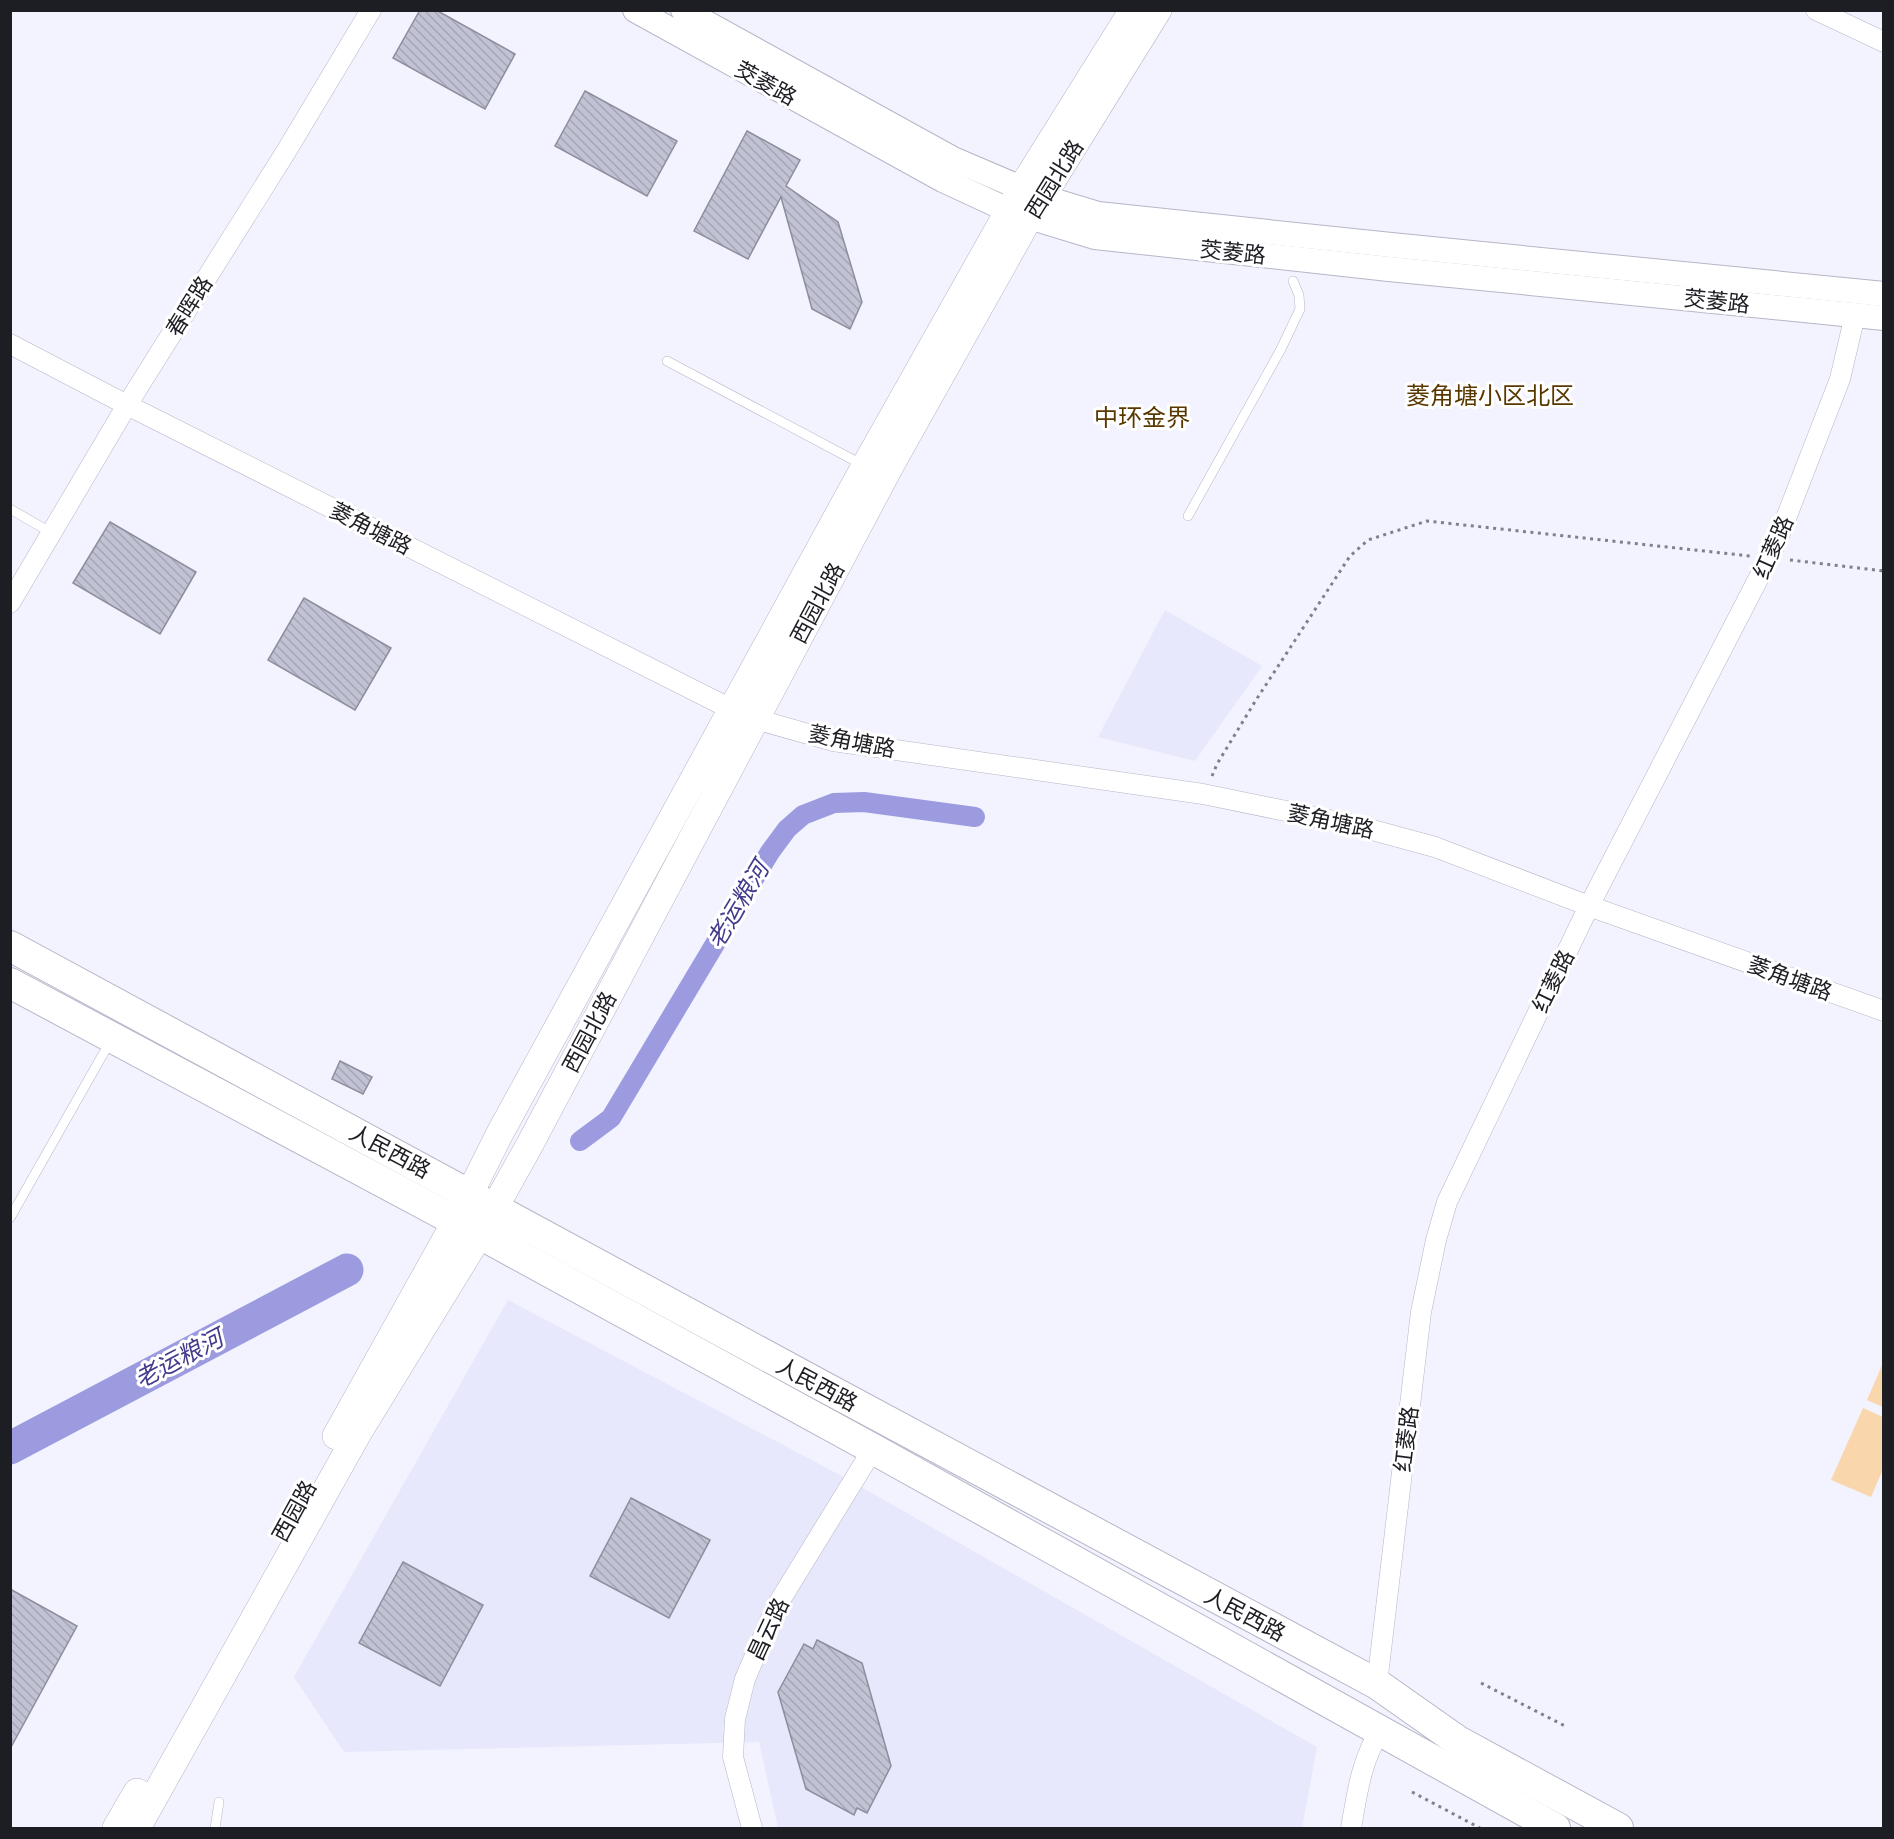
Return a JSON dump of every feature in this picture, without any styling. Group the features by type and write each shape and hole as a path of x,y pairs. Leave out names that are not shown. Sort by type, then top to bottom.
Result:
{"main road":[{"name":"西园北路","path":"744,715 890,468 1026,204 1133,10"},
{"name":"西园北路","path":"482,1200 534,1135 744,715 865,466 1026,204 1158,10"},
{"name":"人民西路","path":"10,946 1377,1684 1458,1741 1618,1828"},
{"name":"人民西路","path":"10,983 468,1227 1555,1828"},
{"name":"西园路","path":"137,1828 358,1433 482,1200"},
{"name":"西园路","path":"116,1828 468,1227"}],"street":[{"name":"春晖路","path":"10,603 127,405 287,150 370,10"},
{"name":"茭菱路","path":"635,10 943,180 1026,204 1098,214 1391,245 1884,294"},
{"name":"茭菱路","path":"683,10 953,159 1026,204 1095,237 1389,269 1884,318"},
{"path":"1816,10 1884,42"},
{"name":"红菱路","path":"1377,1684 1421,1312 1447,1202 1588,906 1769,558 1840,379 1855,315"},
{"name":"菱角塘路","path":"10,344 744,715 833,741 1203,794 1354,825 1435,847 1588,906 1884,1011"},
{"name":"昌云路","path":"752,1828 734,1757 735,1719 745,1679 776,1607 873,1449"},
{"path":"1351,1828 1360,1774 1370,1746 1380,1731"}],"lane":[{"path":"1188,516 1281,348 1300,309 1299,295 1293,281"},
{"path":"667,361 865,466"},
{"path":"10,509 52,533"},
{"path":"10,1218 113,1037"},
{"path":"215,1828 219,1802"}],"path":[{"path":"1203,794 1217,764 1256,700 1350,556 1368,540 1427,521 1884,571"},
{"path":"1481,1683 1567,1727"},
{"path":"1412,1792 1480,1828"}],"shaded area":[{"path":"1165,610 1262,666 1195,761 1098,737"},
{"path":"508,1300 842,1476 1317,1747 1302,1828 778,1828 759,1742 344,1752 294,1677"},
{"path":"1883,1363 1883,1407 1867,1400"},
{"path":"1863,1408 1883,1417 1883,1469 1871,1497 1831,1480"}],"building":[{"path":"420,10 436,10 515,54 485,109 393,58"},
{"path":"585,91 677,141 647,196 555,146"},
{"path":"747,131 800,160 786,186 838,222 862,302 850,329 812,309 781,197 748,259 694,231"},
{"path":"110,522 196,572 160,634 73,583"},
{"path":"304,598 391,648 355,710 268,660"},
{"path":"340,1061 372,1077 363,1094 332,1079"},
{"path":"631,1498 710,1540 669,1618 590,1576"},
{"path":"403,1562 483,1605 440,1686 359,1643"},
{"path":"10,1589 77,1626 10,1749"},
{"path":"817,1640 862,1663 891,1766 867,1813 857,1808 854,1815 806,1789 778,1692 804,1644 813,1649"}],"waterway":[{"name":"老运粮河","path":"580,1141 611,1118 770,852 787,829 803,815 834,803 864,802 975,817"},
{"name":"老运粮河","path":"10,1448 347,1270"}],"district":[{"name":"菱角塘小区北区","path":"1490,396"},
{"name":"中环金界","path":"1142,418"}]}
